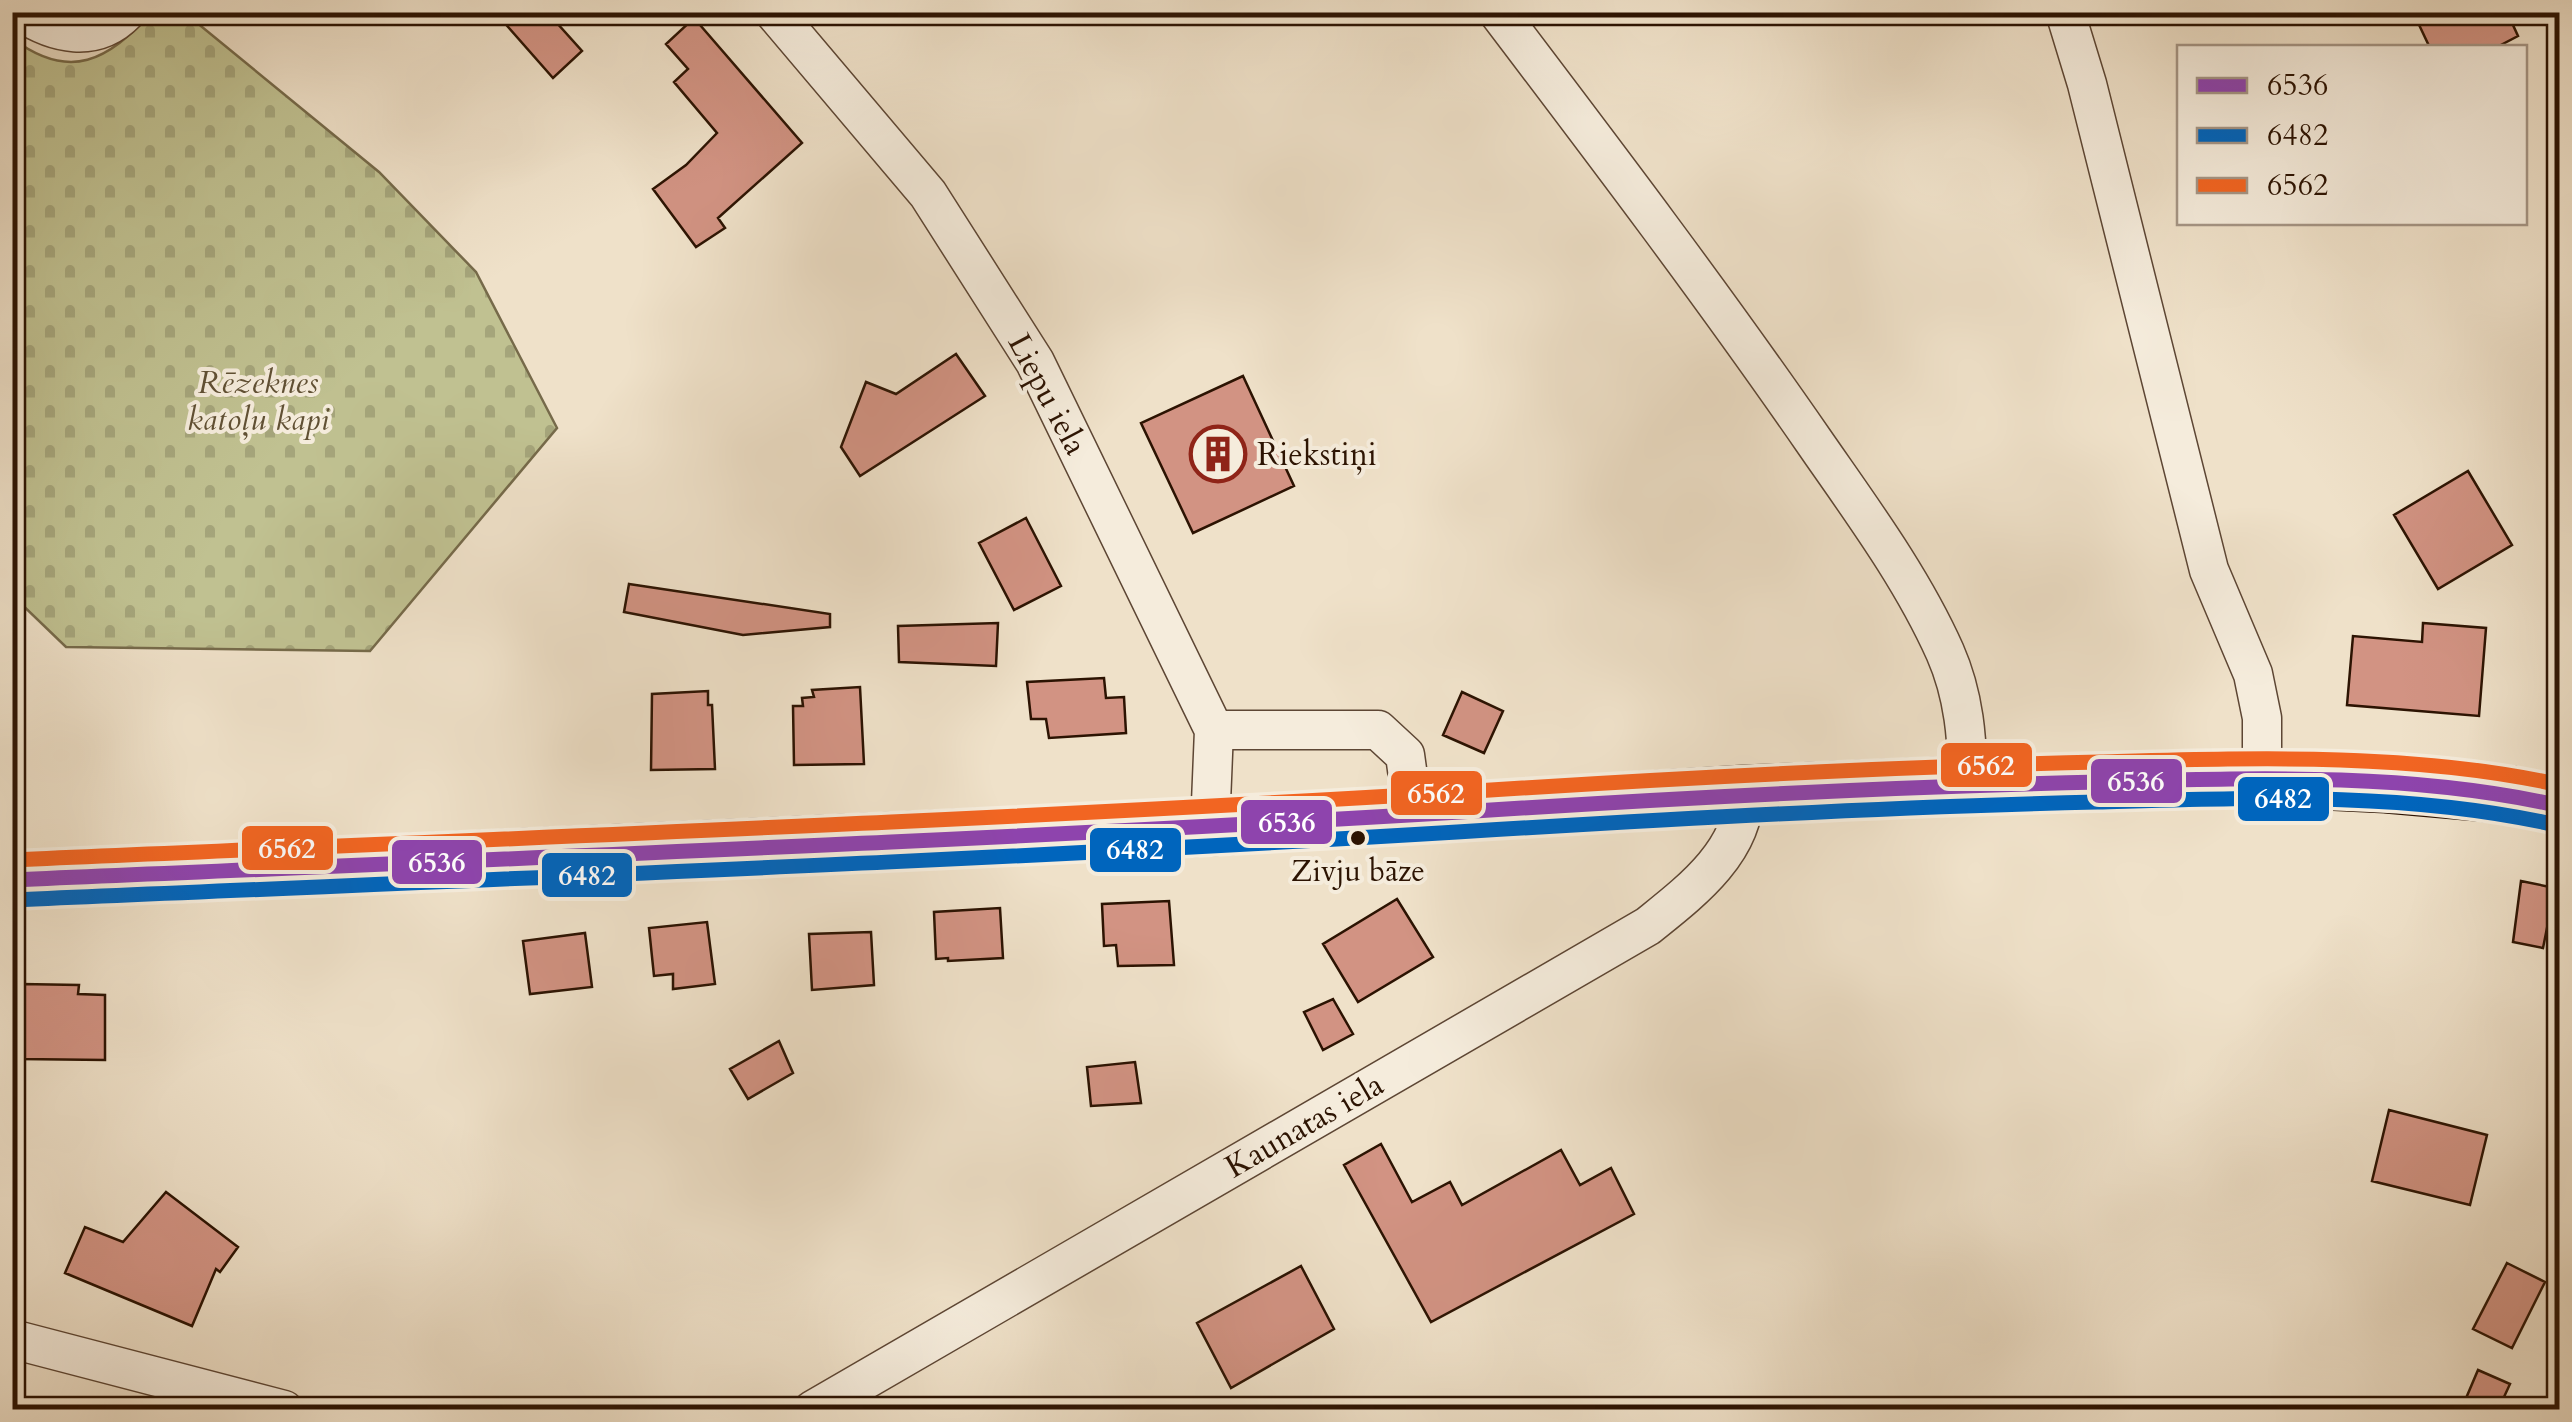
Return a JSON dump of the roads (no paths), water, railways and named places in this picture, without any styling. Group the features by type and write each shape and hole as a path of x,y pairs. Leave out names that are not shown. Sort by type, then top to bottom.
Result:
{"main road":[{"path":"12,880 1210,827 1744,794 1967,786 2262,778 2512,795 2560,806"}],"street":[{"path":"21,12 42,26 68,34 92,32 116,23 126,12"},
{"name":"Liepu iela","path":"774,12 928,194 1035,362 1214,730 1210,827"},
{"path":"1498,12 1631,186 1774,384 1917,597 1946,654 1961,703 1968,746 1967,786"},
{"path":"2065,12 2087,84 2209,570 2253,674 2262,718 2262,778"},
{"path":"1214,730 1378,730 1405,755 1414,813"},
{"name":"Kaunatas iela","path":"813,1410 1648,926 1692,890 1725,851 1740,827 1744,794"},
{"path":"12,1339 284,1410"}],"place":[{"name":"Riekstiņi","path":"1218,454"},
{"name":"Zivju bāze","path":"1358,838"}],"park label":[{"name":"Rēzeknes katoļu kapi","path":"258,400"}]}
